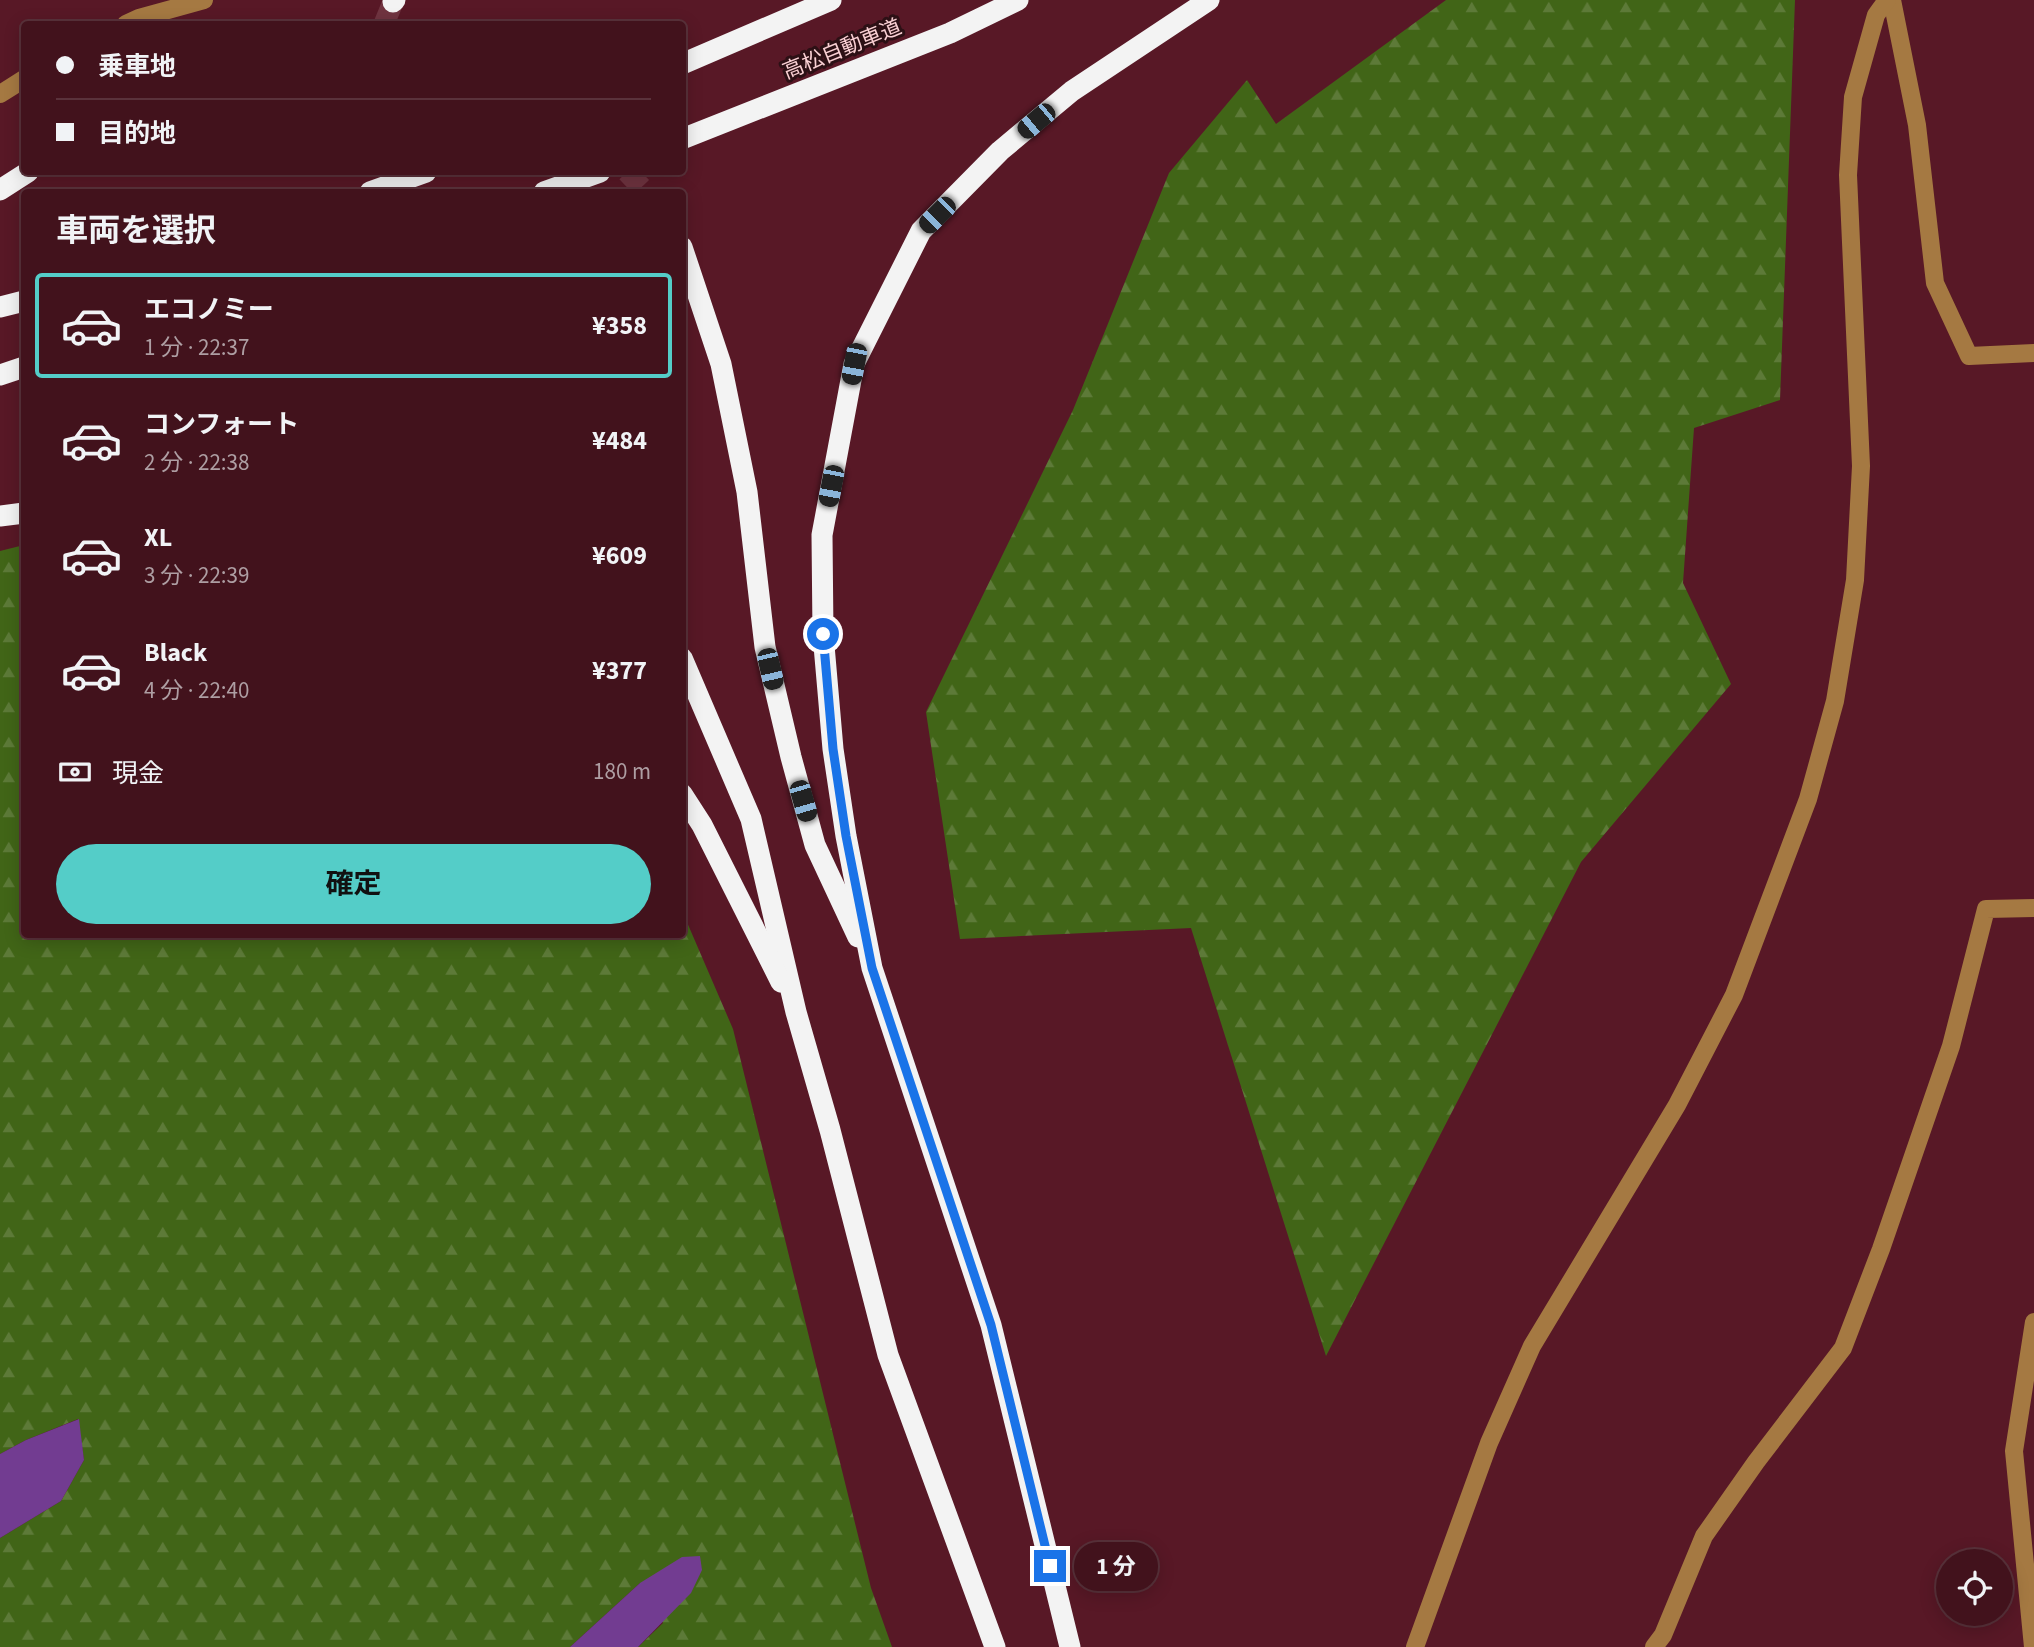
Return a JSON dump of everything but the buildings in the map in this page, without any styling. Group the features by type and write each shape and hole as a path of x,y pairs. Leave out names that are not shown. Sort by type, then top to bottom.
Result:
{"highway":[{"path":"686,62 831,0"},
{"name":"高松自動車道","path":"686,137 950,33 1018,0"},
{"path":"872,968 846,836 833,749 823,634 822,535 854,364 921,231 1000,151 1072,91 1209,0"},
{"path":"0,190 23,175"},
{"path":"378,189 418,175"},
{"path":"552,189 592,175"},
{"path":"686,259 721,365 747,492 765,647 815,845 872,968 991,1325 1070,1647"},
{"path":"0,307 21,301"},
{"path":"0,375 21,368"},
{"path":"0,516 21,513"},
{"path":"686,667 751,819 796,1012 830,1130 888,1354 995,1647"},
{"path":"686,800 702,825 796,1012"}],"street":[{"path":"132,21 204,0"},
{"path":"1890,0 1917,124 1935,283 1969,356 2034,353"},
{"path":"1415,1647 1489,1443 1532,1346 1677,1105 1734,995 1808,799 1835,701 1855,580 1861,466 1848,175 1853,97 1877,15 1890,0"},
{"path":"0,94 21,81"},
{"path":"1654,1647 1663,1635 1704,1536 1756,1462 1843,1348 1881,1249 1951,1046 1986,909 2034,908"},
{"path":"2033,1647 2014,1451 2034,1322"}],"green space":[{"path":"1446,0 1795,0 1780,400 1694,428 1683,583 1731,684 1581,862 1326,1356 1191,928 960,939 926,712 1073,410 1169,173 1247,80 1276,124"},
{"path":"21,546 21,938 686,938 686,920 733,1029 871,1588 892,1647 638,1647 663,1623 640,1583 570,1647 0,1647 0,1538 61,1501 84,1460 78,1419 26,1440 0,1454 0,551"}],"shaded area":[{"path":"79,1419 84,1460 61,1501 0,1538 0,1454 26,1440"},
{"path":"700,1556 702,1570 691,1593 638,1647 570,1647 640,1583 682,1557"}],"tunnel":[{"path":"385,21 393,2"},
{"path":"630,175 643,189"}],"route":[{"path":"823,634 833,749 846,836 872,968 991,1325 1050,1566"}]}
